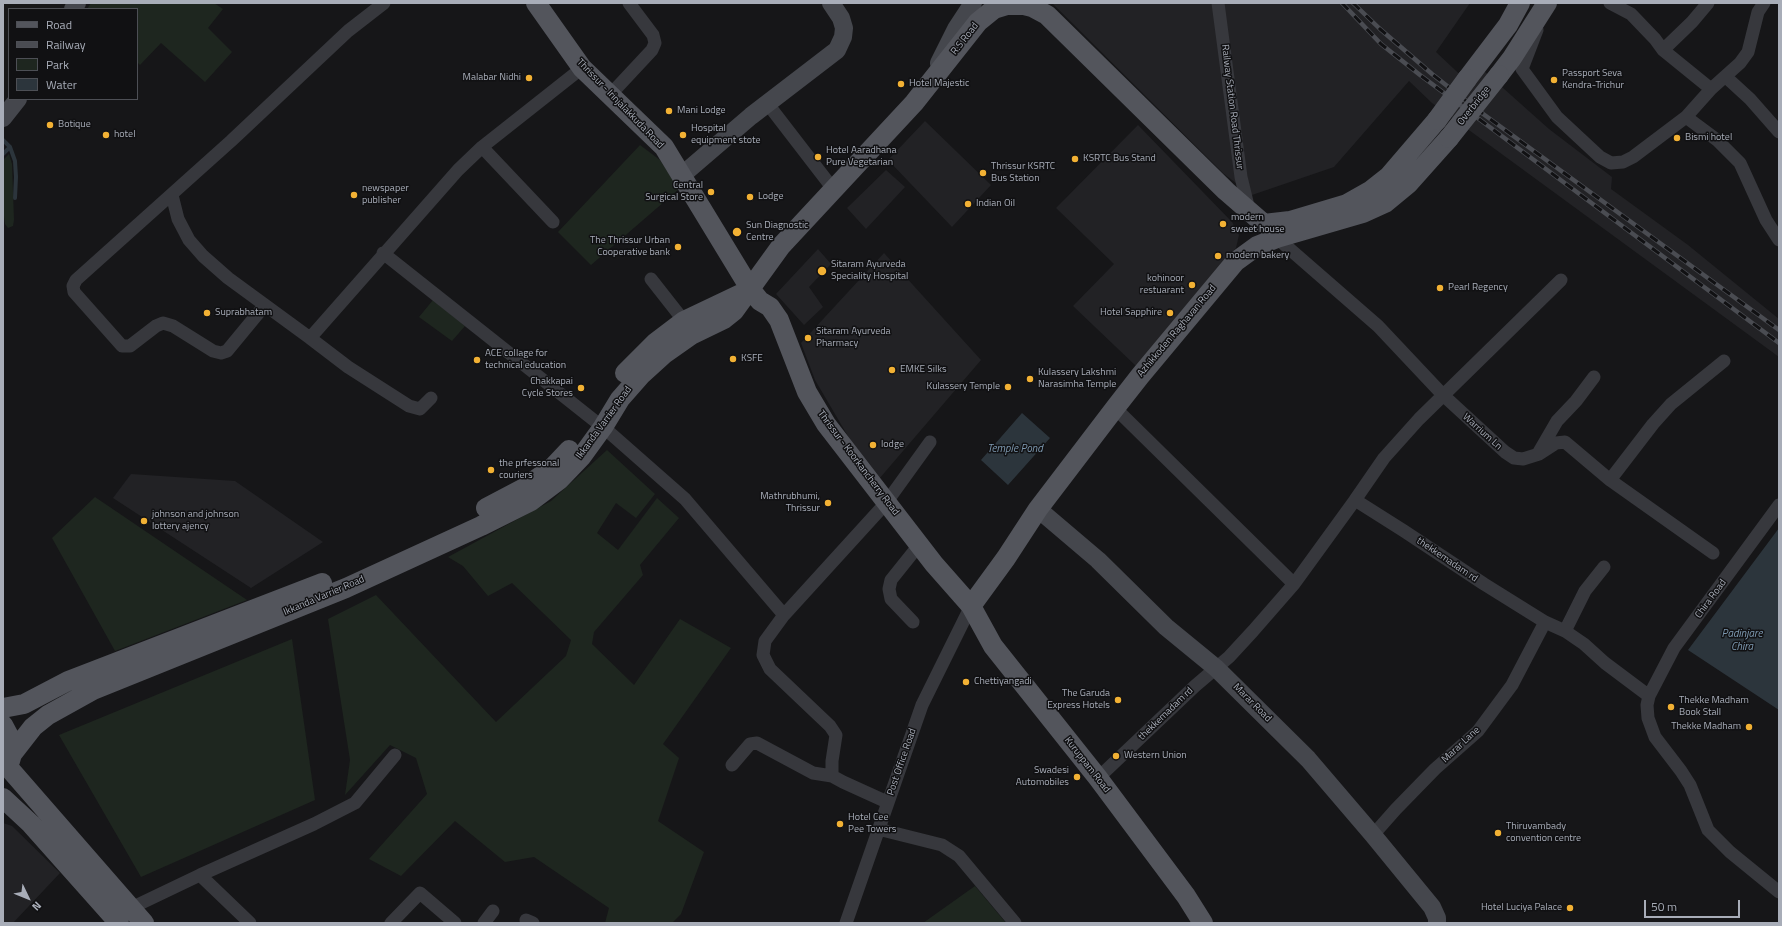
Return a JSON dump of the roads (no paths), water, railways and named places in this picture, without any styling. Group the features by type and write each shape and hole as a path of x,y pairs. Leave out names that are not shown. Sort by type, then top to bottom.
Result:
{"main road":[{"name":"Thrissur - Irinjalakkuda Road","path":"536,3 582,68 664,147 751,290"},
{"path":"1264,224 1290,221 1347,204 1370,191 1389,176 1437,120 1508,25 1520,3"},
{"name":"Overbridge","path":"1449,138 1512,58 1547,3"},
{"name":"R.S Road","path":"751,290 781,246 914,104 978,22 988,13 1000,7 1016,5 1041,9 1226,191 1249,210 1277,238"},
{"name":"Azhikkoden Raghavan Road","path":"971,606 1006,558 1038,509 1115,408 1235,262 1256,246 1277,238 1363,213 1385,203 1408,184 1449,138"},
{"path":"1235,262 1250,242 1254,227 1249,210"},
{"name":"Ikkanda Varrier Road","path":"7,766 32,727 48,715 93,690 346,588 481,526 531,500 559,480 582,456 598,423 610,391 632,365 654,343 684,321 751,290"},
{"name":"Ikkanda Varrier Road","path":"3,708 24,704 68,681 343,575 475,514 524,488 552,468 598,423 642,374 664,354 691,335 724,319 734,311 751,290"},
{"name":"Thrissur - Koorkancherry Road","path":"751,290 760,301 770,307 779,320 813,404 886,503 971,606"},
{"name":"Kuruppam Road","path":"971,606 992,646 1098,778 1186,896 1203,923"},
{"path":"3,725 11,740 7,766 125,916"},
{"path":"3,798 125,916 144,923"}],"street":[{"path":"265,305 227,351 221,353 213,351 173,326 163,323 156,326 130,346 122,346 74,292 73,286 76,280 172,196 348,31 384,3"},
{"path":"610,95 652,50 655,43 653,35 629,3"},
{"path":"681,176 767,104 836,50 843,37 844,28 841,18 831,3"},
{"path":"928,85 956,29 973,3"},
{"name":"Railway Station Road Thrissur","path":"1218,3 1241,177 1249,210"},
{"path":"1547,3 1522,69 1557,117 1600,157 1610,162 1623,162 1633,157 1686,117 1711,89 1726,77 1748,52 1758,12 1764,3"},
{"path":"1610,3 1631,14 1656,39 1663,50 1711,89"},
{"path":"1663,50 1692,22 1708,3"},
{"path":"310,338 383,253 458,170 482,147 582,68"},
{"path":"1726,77 1750,99 1779,132"},
{"path":"3,118 17,100"},
{"path":"767,104 834,190"},
{"path":"1686,117 1717,140 1740,163 1766,220 1779,240"},
{"path":"482,147 553,222"},
{"path":"172,196 178,219 189,240 203,256 228,278 348,367 409,406 420,409 431,398"},
{"name":"Warrium Ln","path":"1277,238 1378,326 1443,396 1490,439 1514,458 1524,459 1539,454 1556,443 1565,442 1610,480 1713,553"},
{"path":"383,253 598,423 685,499 784,615"},
{"path":"651,279 684,321"},
{"path":"1355,500 1384,458 1443,396 1561,280"},
{"path":"1610,480 1653,424 1671,404 1724,361"},
{"path":"1539,454 1557,421 1594,377"},
{"path":"1115,408 1294,584"},
{"path":"832,776 832,761 836,736 830,726 770,668 763,655 765,642 784,615 886,503 930,442"},
{"name":"thekkemadam rd","path":"1098,778 1216,668 1253,631 1294,584 1355,500 1545,622 1565,631 1584,644 1605,663 1649,696"},
{"name":"Chira Road","path":"1649,696 1674,648 1779,505"},
{"name":"Marar Road","path":"1038,509 1098,560 1166,627 1216,668 1308,759 1432,907 1437,918 1437,923"},
{"path":"912,622 891,598 889,588 891,580 919,544"},
{"path":"1565,631 1585,591 1604,567"},
{"name":"Post Office Road","path":"846,923 922,705 971,606"},
{"name":"Marar Lane","path":"1373,835 1435,769 1478,731 1512,685 1545,622"},
{"path":"1649,696 1648,718 1655,737 1690,785 1708,830 1730,852 1779,892"},
{"path":"732,765 750,744 757,743 813,773 832,776 888,802"},
{"path":"125,916 200,875 314,824 354,803 395,756"},
{"path":"878,829 942,845 959,856 1015,923"},
{"path":"200,875 250,923"},
{"path":"391,923 420,894 455,923"},
{"path":"484,923 493,911"}],"water":[{"name":"Temple Pond","path":"1022,413 1050,438 1008,485 981,460"},
{"name":"Padinjare Chira","path":"1779,528 1779,710 1688,650"}],"waterway":[{"path":"3,140 10,147 15,161 15,198"},
{"path":"3,154 10,147"}],"railway":[{"path":"1342,3 1381,44 1420,75 1779,343"},
{"path":"1353,3 1380,29 1432,74 1475,108 1779,330"}],"place":[{"name":"Malabar Nidhi","path":"529,78"},
{"name":"Passport Seva Kendra-Trichur","path":"1554,80"},
{"name":"Hotel Majestic","path":"901,84"},
{"name":"Mani Lodge","path":"669,111"},
{"name":"Botique","path":"50,125"},
{"name":"hotel","path":"106,135"},
{"name":"Hospital equipment stote","path":"683,135"},
{"name":"Bismi hotel","path":"1677,138"},
{"name":"Hotel Aaradhana Pure Vegetarian","path":"818,157"},
{"name":"KSRTC Bus Stand","path":"1075,159"},
{"name":"Thrissur KSRTC Bus Station","path":"983,173"},
{"name":"Central Surgical Store","path":"711,192"},
{"name":"newspaper publisher","path":"354,195"},
{"name":"Lodge","path":"750,197"},
{"name":"Indian Oil","path":"968,204"},
{"name":"modern sweet house","path":"1223,224"},
{"name":"Sun Diagnostic Centre","path":"737,232"},
{"name":"The Thrissur Urban Cooperative bank","path":"678,247"},
{"name":"modern bakery","path":"1218,256"},
{"name":"Sitaram Ayurveda Speciality Hospital","path":"822,271"},
{"name":"kohinoor restuarant","path":"1192,285"},
{"name":"Pearl Regency","path":"1440,288"},
{"name":"Suprabhatam","path":"207,313"},
{"name":"Hotel Sapphire","path":"1170,313"},
{"name":"Sitaram Ayurveda Pharmacy","path":"808,338"},
{"name":"KSFE","path":"733,359"},
{"name":"ACE collage for technical education","path":"477,360"},
{"name":"EMKE Silks","path":"892,370"},
{"name":"Kulassery Lakshmi Narasimha Temple","path":"1030,379"},
{"name":"Kulassery Temple","path":"1008,387"},
{"name":"Chakkapai Cycle Stores","path":"581,388"},
{"name":"lodge","path":"873,445"},
{"name":"the prfessonal couriers","path":"491,470"},
{"name":"Mathrubhumi, Thrissur","path":"828,503"},
{"name":"johnson and johnson lottery ajency","path":"144,521"},
{"name":"Chettiyangadi","path":"966,682"},
{"name":"The Garuda Express Hotels","path":"1118,700"},
{"name":"Thekke Madham Book Stall","path":"1671,707"},
{"name":"Thekke Madham","path":"1749,727"},
{"name":"Western Union","path":"1116,756"},
{"name":"Swadesi Automobiles","path":"1077,777"},
{"name":"Hotel Cee Pee Towers","path":"840,824"},
{"name":"Thiruvambady convention centre","path":"1498,833"},
{"name":"Hotel Luciya Palace","path":"1570,908"}]}
